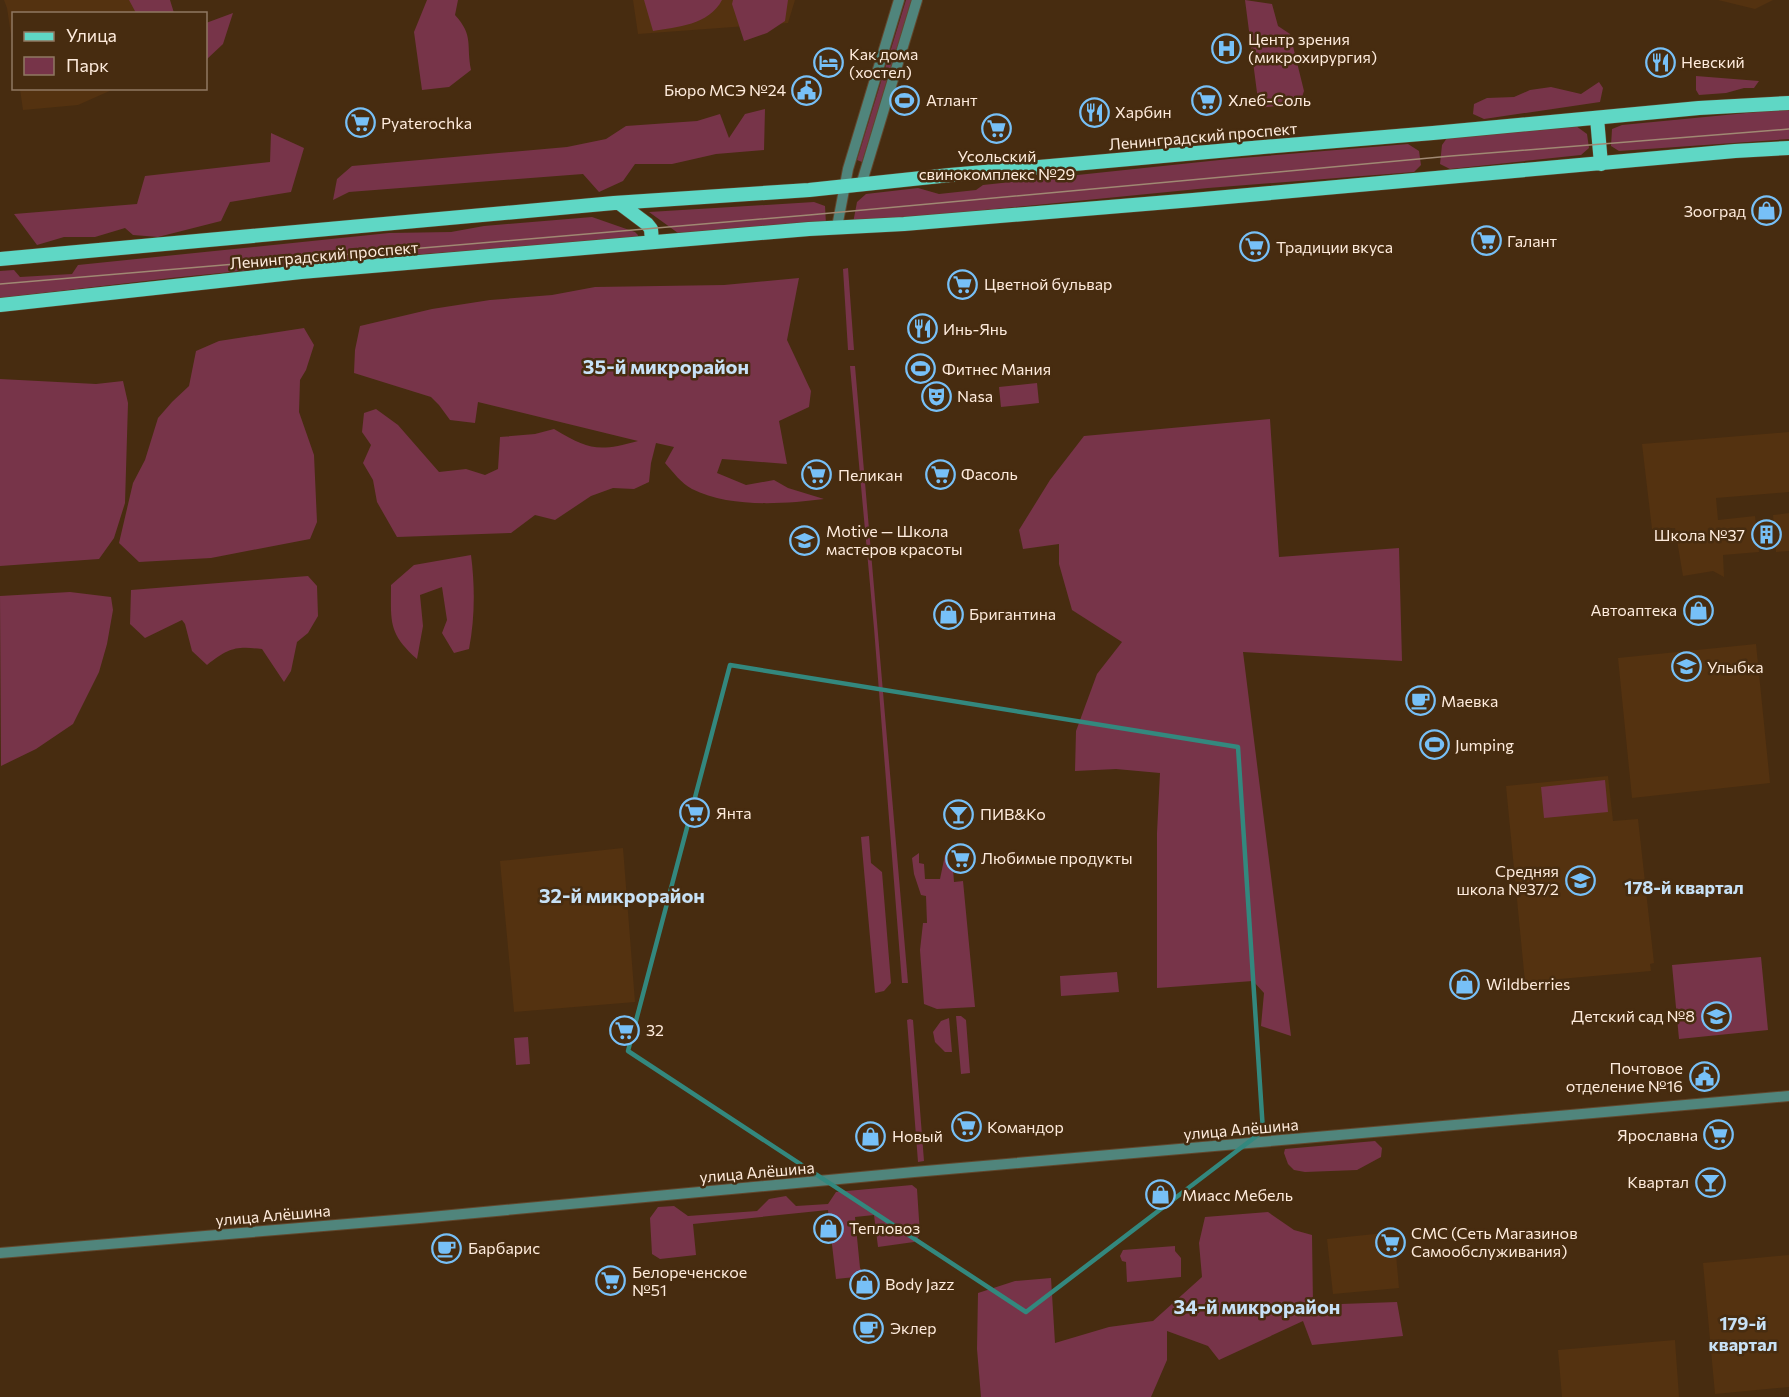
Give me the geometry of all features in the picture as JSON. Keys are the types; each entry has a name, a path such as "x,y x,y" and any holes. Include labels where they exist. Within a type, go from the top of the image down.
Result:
{"main road":[{"name":"Ленинградский проспект","path":"0,259 620,202 844,187 961,174 1789,103"},
{"path":"1597,118 1601,164"},
{"name":"Ленинградский проспект","path":"0,305 301,272 837,227 904,224 1136,205 1789,148"},
{"path":"620,202 651,229 652,242"}],"street":[{"path":"837,227 848,169 899,0"},
{"path":"861,185 917,0"},
{"name":"улица Алёшина","path":"0,1253 420,1218 1789,1096"}],"highlighted area":[{"path":"730,665 1238,747 1263,1131 1026,1312 628,1051"}],"shaded area":[{"path":"4,0 136,0 142,12 12,12 12,41"},
{"path":"633,0 795,0 788,23 638,34"},
{"path":"1718,0 1773,0 1755,9"},
{"path":"20,90 112,90 78,105 23,110"},
{"path":"1789,432 1789,492 1716,498 1718,520 1755,516 1759,552 1723,555 1724,577 1713,571 1683,576 1675,528 1652,529 1642,444"},
{"path":"1789,513 1789,551 1776,552 1773,515"},
{"path":"1756,644 1770,783 1632,798 1618,658"},
{"name":"Средняя школа №37/2","path":"1608,776 1613,821 1638,819 1654,963 1650,964 1651,971 1525,982 1506,786"},
{"path":"623,848 635,1002 514,1012 500,861"},
{"path":"1394,1232 1399,1288 1333,1294 1327,1239"},
{"path":"1789,1255 1789,1387 1715,1394 1703,1263"},
{"path":"1675,1340 1679,1397 1562,1397 1558,1350"}],"green space":[{"path":"129,0 170,0 174,12 135,12"},
{"path":"427,0 458,0 455,15 467,35 471,70 449,87 422,90 414,32"},
{"path":"644,0 722,0 709,15 701,20 653,31"},
{"path":"733,0 788,0 785,21 767,33 744,41 732,4"},
{"path":"906,0 912,0 862,162 857,160"},
{"path":"1245,0 1272,4 1278,26 1290,34 1304,91 1300,103 1259,108"},
{"path":"233,13 223,44 207,59 207,23"},
{"path":"1696,76 1759,81 1754,88 1699,95 1696,90"},
{"path":"1599,82 1603,88 1600,102 1484,119 1473,114 1474,104 1487,98 1514,97 1530,90 1551,87 1581,94"},
{"path":"765,109 764,150 716,154 672,164 635,164 623,181 599,192 583,174 349,192 333,200 337,179 352,166 567,147 606,139 626,126 697,121 720,114 729,138 745,114"},
{"path":"1789,109 1789,139 1619,151 1611,146 1612,129 1622,125"},
{"path":"1576,126 1587,134 1589,148 1581,155 1450,169 1440,164 1442,145 1447,138"},
{"path":"271,133 304,148 291,192 230,202 221,221 158,237 133,235 125,228 95,237 64,237 37,245 14,214 137,204 145,176 270,162"},
{"path":"1408,144 1419,151 1421,165 1414,172 1208,188 853,223 857,202 866,194 918,188 939,194 976,190 983,185 1229,159"},
{"path":"814,202 825,206 826,224 678,233 649,212"},
{"path":"592,217 635,232 638,235 637,239 381,257 0,298 0,271 14,270 20,277 72,274 78,265 389,233 451,232 484,226"},
{"path":"848,268 854,350 848,350 843,269"},
{"path":"799,278 787,340 811,391 809,407 779,421 787,464 722,459 717,473 746,485 774,480 788,488 824,499 757,503 739,502 707,495 684,484 665,463 674,447 656,443 649,482 634,489 613,488 591,496 555,520 535,515 511,533 397,537 377,502 373,480 363,463 371,445 362,432 364,413 376,409 398,425 439,472 466,469 485,475 498,469 500,437 535,434 554,429 576,441 594,447 613,447 638,441 478,402 475,423 450,420 431,397 354,373 355,350 360,326 432,309 490,300 552,295 595,287 724,285"},
{"path":"304,328 314,345 306,370 300,380 299,412 314,455 317,522 310,539 211,558 139,562 119,543 133,483 145,460 158,418 189,386 196,351 219,341"},
{"path":"850,366 855,366 908,983 902,983 874,628"},
{"path":"0,379 96,384 123,381 128,403 125,503 114,538 99,559 0,566"},
{"path":"1037,383 1039,403 1001,407 999,387"},
{"path":"1270,419 1279,557 1399,548 1402,661 1243,652 1291,1036 1261,1026 1264,993 1253,981 1157,988 1157,833 1160,773 1116,769 1075,771 1076,731 1097,674 1122,642 1072,610 1059,564 1059,544 1023,549 1019,530 1050,480 1084,436"},
{"path":"471,555 474,602 469,649 454,653 442,633 447,620 442,587 420,595 423,626 417,659 401,642 393,626 391,585 414,565"},
{"path":"308,576 317,586 318,616 308,633 297,642 291,671 284,682 262,649 239,648 221,655 207,665 192,651 182,620 145,638 130,624 131,590"},
{"path":"70,592 111,597 113,610 99,672 73,724 36,749 1,766 0,596"},
{"path":"1605,780 1608,812 1544,818 1541,787"},
{"path":"869,836 871,863 882,872 891,983 884,991 875,993 861,837"},
{"path":"919,853 919,863 924,864 925,879 940,879 945,855 952,855 954,882 963,881 975,1007 937,1009 924,1004 920,950 923,923 927,923 926,896 921,895 914,874 912,858"},
{"path":"1761,957 1768,1030 1679,1039 1672,965"},
{"path":"1117,972 1119,992 1061,996 1060,976"},
{"path":"956,1016 961,1016 966,1020 970,1073 961,1074"},
{"path":"949,1018 952,1052 945,1052 935,1042 933,1032 941,1021"},
{"path":"907,1020 913,1020 924,1161 918,1162"},
{"path":"528,1037 530,1064 516,1065 514,1038"},
{"path":"1375,1141 1382,1148 1381,1157 1357,1170 1305,1172 1294,1170 1288,1164 1284,1153 1285,1149"},
{"path":"912,1185 917,1189 920,1235 914,1242 878,1247 874,1215 855,1217 860,1268 865,1276 836,1279 828,1210 693,1224 696,1255 660,1259 652,1254 650,1218 658,1207 674,1206 688,1216 757,1211 769,1199 786,1196 796,1206 828,1204 836,1192"},
{"path":"1268,1212 1294,1230 1312,1235 1313,1305 1397,1302 1403,1336 1312,1345 1303,1321 1219,1360 1208,1346 1167,1331 1167,1360 1151,1397 981,1397 977,1349 978,1293 1015,1281 1051,1278 1055,1343 1109,1327 1153,1321 1202,1277 1199,1243 1205,1217"},
{"path":"1175,1246 1175,1251 1181,1258 1181,1277 1127,1282 1126,1262 1122,1261 1120,1256 1123,1250"}],"tram line":[{"path":"0,284 809,215 1451,156 1789,129"}],"place":[{"name":"Центр зрения (микрохирургия)","path":"1227,48"},
{"name":"Невский","path":"1660,62"},
{"name":"Как дома (хостел)","path":"828,63"},
{"name":"Бюро МСЭ №24","path":"807,90"},
{"name":"Атлант","path":"905,100"},
{"name":"Хлеб-Соль","path":"1207,100"},
{"name":"Харбин","path":"1094,112"},
{"name":"Pyaterochka","path":"360,123"},
{"name":"Усольский свинокомплекс №29","path":"997,128"},
{"name":"Зооград","path":"1767,211"},
{"name":"Галант","path":"1486,241"},
{"name":"Традиции вкуса","path":"1255,247"},
{"name":"Цветной бульвар","path":"963,284"},
{"name":"Инь-Янь","path":"922,329"},
{"name":"Фитнес Мания","path":"921,369"},
{"name":"Nasa","path":"936,396"},
{"name":"Фасоль","path":"940,474"},
{"name":"Пеликан","path":"817,475"},
{"name":"Школа №37","path":"1766,535"},
{"name":"Motive — Школа мастеров красоты","path":"805,540"},
{"name":"Автоаптека","path":"1698,610"},
{"name":"Бригантина","path":"948,614"},
{"name":"Улыбка","path":"1686,667"},
{"name":"Маевка","path":"1420,701"},
{"name":"Jumping","path":"1434,745"},
{"name":"Янта","path":"695,813"},
{"name":"ПИВ&Ko","path":"959,814"},
{"name":"Любимые продукты","path":"960,858"},
{"name":"Средняя школа №37/2","path":"1580,880"},
{"name":"Wildberries","path":"1465,984"},
{"name":"Детский сад №8","path":"1716,1016"},
{"name":"32","path":"625,1030"},
{"name":"Почтовое отделение №16","path":"1704,1077"},
{"name":"Командор","path":"966,1127"},
{"name":"Ярославна","path":"1719,1135"},
{"name":"Новый","path":"871,1136"},
{"name":"Квартал","path":"1710,1182"},
{"name":"Миасс Мебель","path":"1161,1195"},
{"name":"Тепловоз","path":"828,1228"},
{"name":"СМС (Сеть Магазинов Самообслуживания)","path":"1390,1242"},
{"name":"Барбарис","path":"447,1248"},
{"name":"Белореченское №51","path":"611,1281"},
{"name":"Body Jazz","path":"864,1284"},
{"name":"Эклер","path":"869,1328"}],"district":[{"name":"35-й микрорайон","path":"666,367"},
{"name":"178-й квартал","path":"1684,888"},
{"name":"32-й микрорайон","path":"622,896"},
{"name":"34-й микрорайон","path":"1257,1307"},
{"name":"179-й квартал","path":"1743,1334"}]}
